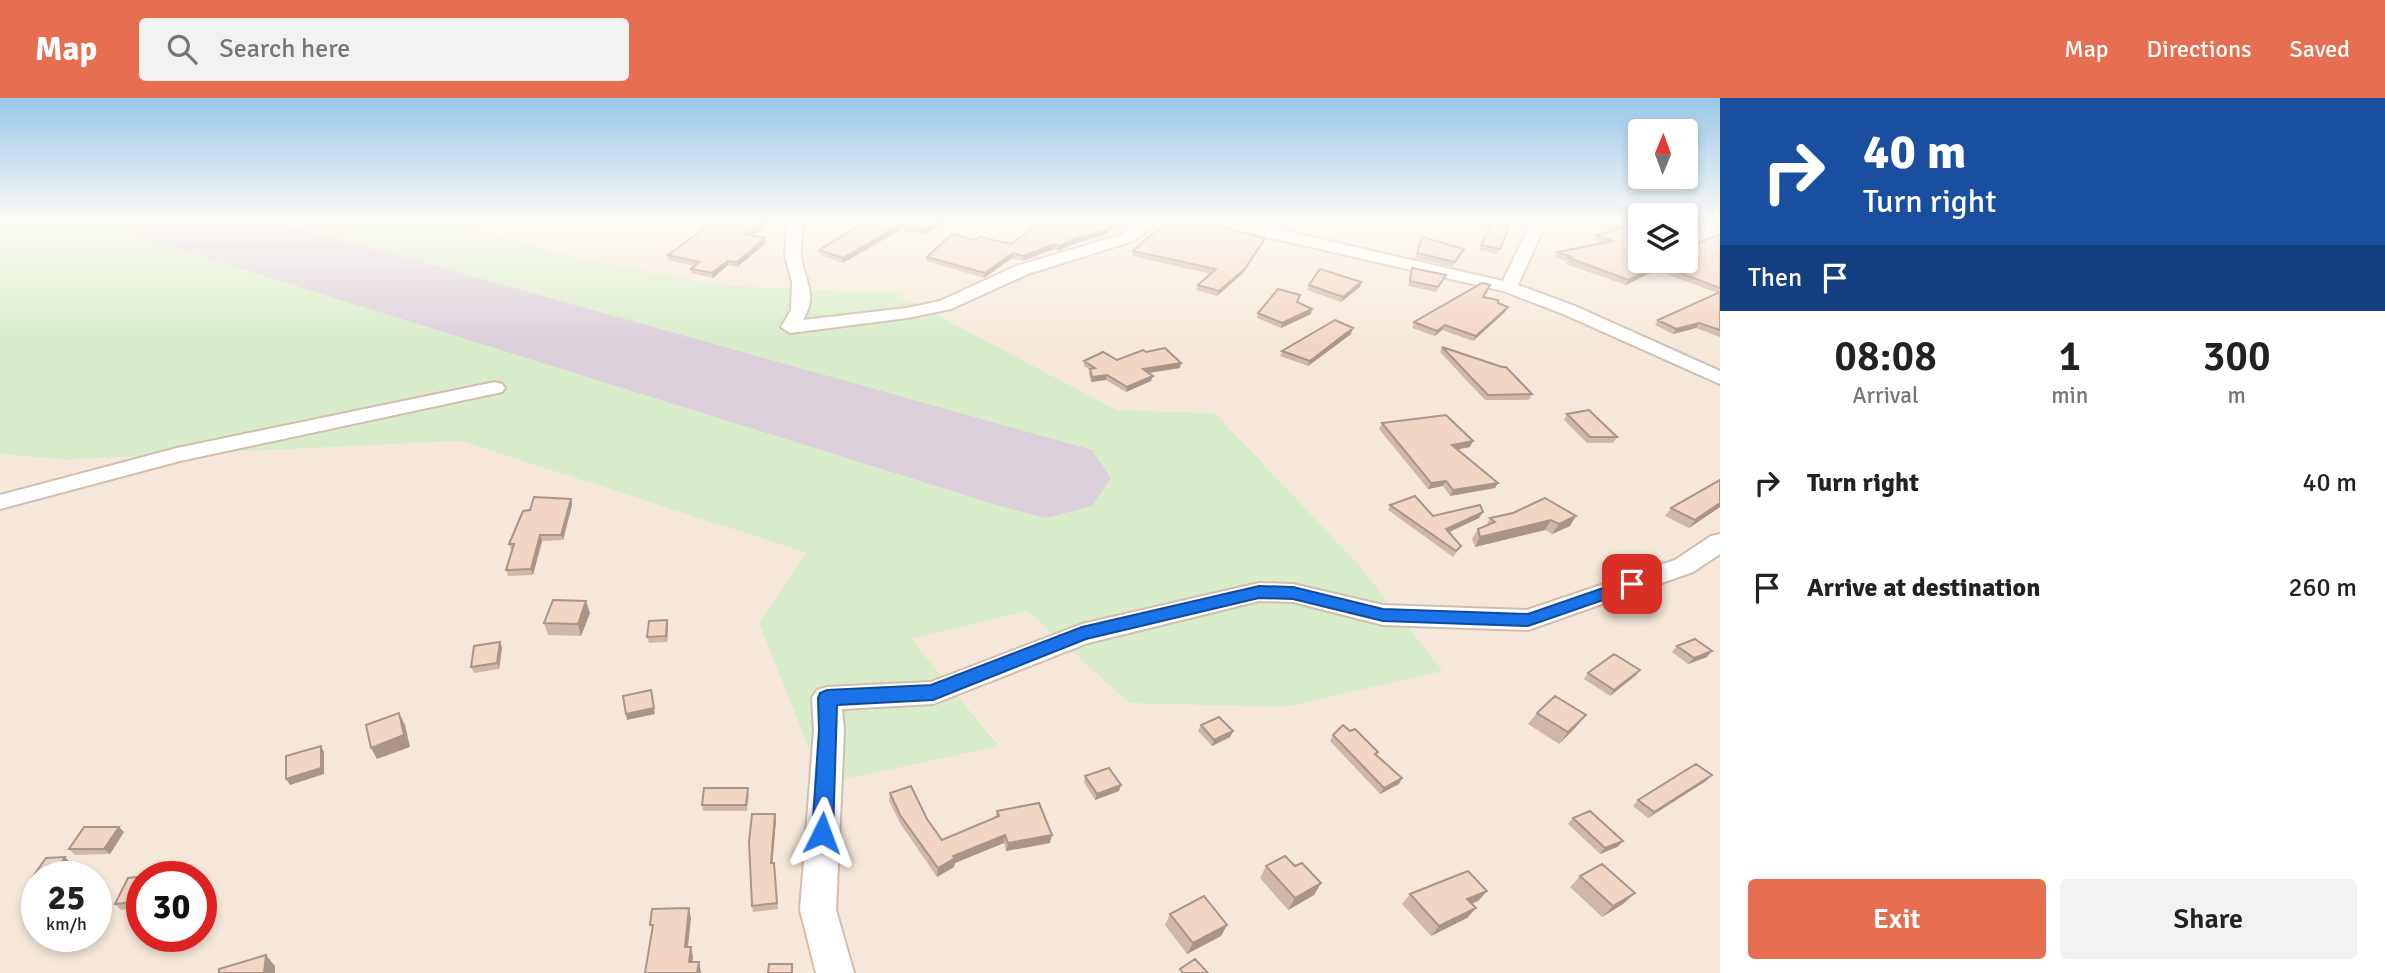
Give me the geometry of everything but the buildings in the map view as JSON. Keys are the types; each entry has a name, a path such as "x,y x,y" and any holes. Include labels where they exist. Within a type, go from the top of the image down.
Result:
{"street":[{"path":"795,261 802,282 800,310 790,327 907,313 945,305 1022,270 1051,261"},
{"path":"1394,261 1508,287 1569,310 1720,378"},
{"path":"1508,287 1520,261"},
{"path":"0,502 177,455 495,388"},
{"path":"835,973 818,910 829,730 827,698 933,693 1082,634 1259,592 1293,593 1383,615 1528,620 1684,566 1720,542"}],"shaded area":[{"path":"594,261 1628,261 1628,273 1698,273 1698,261 1720,261 1720,973 0,973 0,454 65,460 461,441 808,553 999,745 910,639 1027,611 1129,703 1443,671 1358,564 1215,413 1117,410 895,293 721,285"}],"green space":[{"path":"0,261 594,261 720,285 895,293 1117,410 1215,413 1358,564 1443,671 1285,707 1129,703 1027,611 911,639 999,746 823,784 759,623 807,553 461,441 65,460 0,454"}],"runway":[{"path":"312,261 1046,478"}],"route":[{"path":"822,833 829,730 827,698 933,693 1082,634 1259,592 1293,593 1383,615 1528,620 1632,584"}]}
